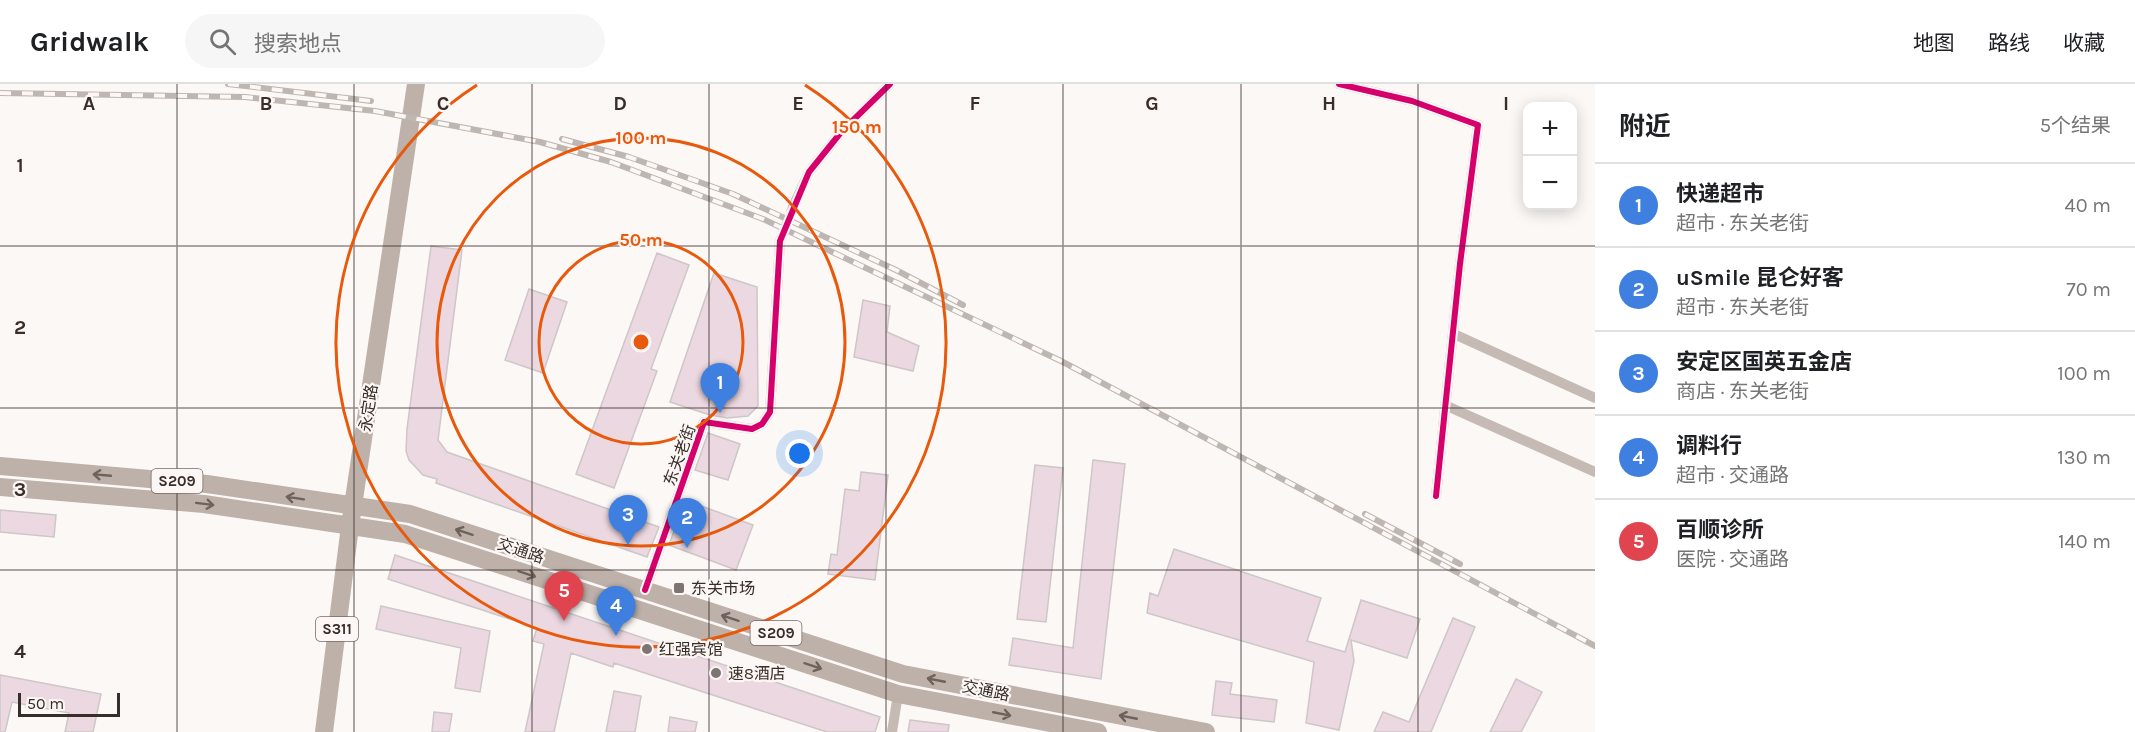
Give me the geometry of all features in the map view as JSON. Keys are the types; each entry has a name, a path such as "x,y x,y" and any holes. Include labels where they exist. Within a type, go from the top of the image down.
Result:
{"main road":[{"name":"永定路","path":"324,732 350,526 416,84"},
{"name":"交通路","path":"0,466 207,484 410,514 903,674 1206,732"},
{"name":"交通路","path":"0,487 204,504 405,534 898,694 1098,732"}],"street":[{"path":"793,207 809,172 842,130 890,84"},
{"path":"1339,84 1412,101 1478,125 1436,496"},
{"name":"东关老街","path":"645,590 704,422 752,429 762,424 770,412 780,241"},
{"path":"1454,334 1595,398"},
{"path":"1447,406 1595,472"},
{"path":"891,732 898,694"}],"building":[{"path":"431,246 462,250 438,440 447,452 659,527 647,557 436,483 437,479 423,475 409,460 406,451 407,429"},
{"path":"657,253 689,265 651,369 657,371 614,488 576,474"},
{"path":"714,273 757,287 758,406 748,416 727,418 710,415 670,402"},
{"path":"529,289 567,302 543,373 505,360"},
{"path":"863,300 890,306 887,332 919,346 913,371 854,357"},
{"path":"708,433 740,444 728,480 695,470"},
{"path":"1093,460 1125,464 1101,679 1009,665 1013,638 1073,648"},
{"path":"1035,465 1063,468 1046,622 1017,619"},
{"path":"861,472 888,475 875,580 828,574 831,554 837,555 845,489 859,491"},
{"path":"685,500 753,525 736,570 669,545"},
{"path":"0,510 56,515 54,537 0,532"},
{"path":"1174,549 1321,598 1307,641 1345,652 1361,600 1420,619 1407,658 1351,640 1354,661 1339,730 1306,723 1314,662 1147,613 1150,593 1158,596"},
{"path":"395,555 880,717 875,732 827,732 614,663 613,667 571,653 554,732 525,732 544,644 533,641 537,628 388,579"},
{"path":"381,606 490,631 480,692 455,688 461,648 376,629"},
{"path":"1453,618 1475,627 1431,732 1374,732 1383,712 1409,722"},
{"path":"0,675 101,694 93,732 65,732 69,713 12,702 5,732 0,732"},
{"path":"1516,679 1542,692 1521,732 1490,732"},
{"path":"1216,681 1232,683 1230,694 1277,700 1274,722 1212,715"},
{"path":"614,691 641,696 635,732 606,732"},
{"path":"434,712 452,714 449,732 432,732"},
{"path":"670,717 697,722 695,732 668,732"},
{"path":"910,720 949,725 948,732 908,732"}],"tunnel":[{"path":"780,241 793,207"}],"railway":[{"path":"228,84 371,101"},
{"path":"0,93 245,97 375,111 540,142 611,162 763,219 1063,362 1595,646"},
{"path":"562,139 629,157 733,194 896,270 963,305"},
{"path":"1365,514 1460,564"}],"cycle path":[{"path":"645,590 704,422 752,429 762,424 770,412 780,241 809,172 842,131 890,84"},
{"path":"1339,84 1412,101 1478,125 1460,264 1436,496"}],"place":[{"name":"快递超市","path":"720,413"},
{"name":"安定区国英五金店","path":"628,545"},
{"name":"uSmile 昆仑好客","path":"687,548"},
{"name":"东关市场","path":"679,588"},
{"name":"百顺诊所","path":"564,621"},
{"name":"调料行","path":"616,636"},
{"name":"红强宾馆","path":"647,649"},
{"name":"速8酒店","path":"716,673"}]}
